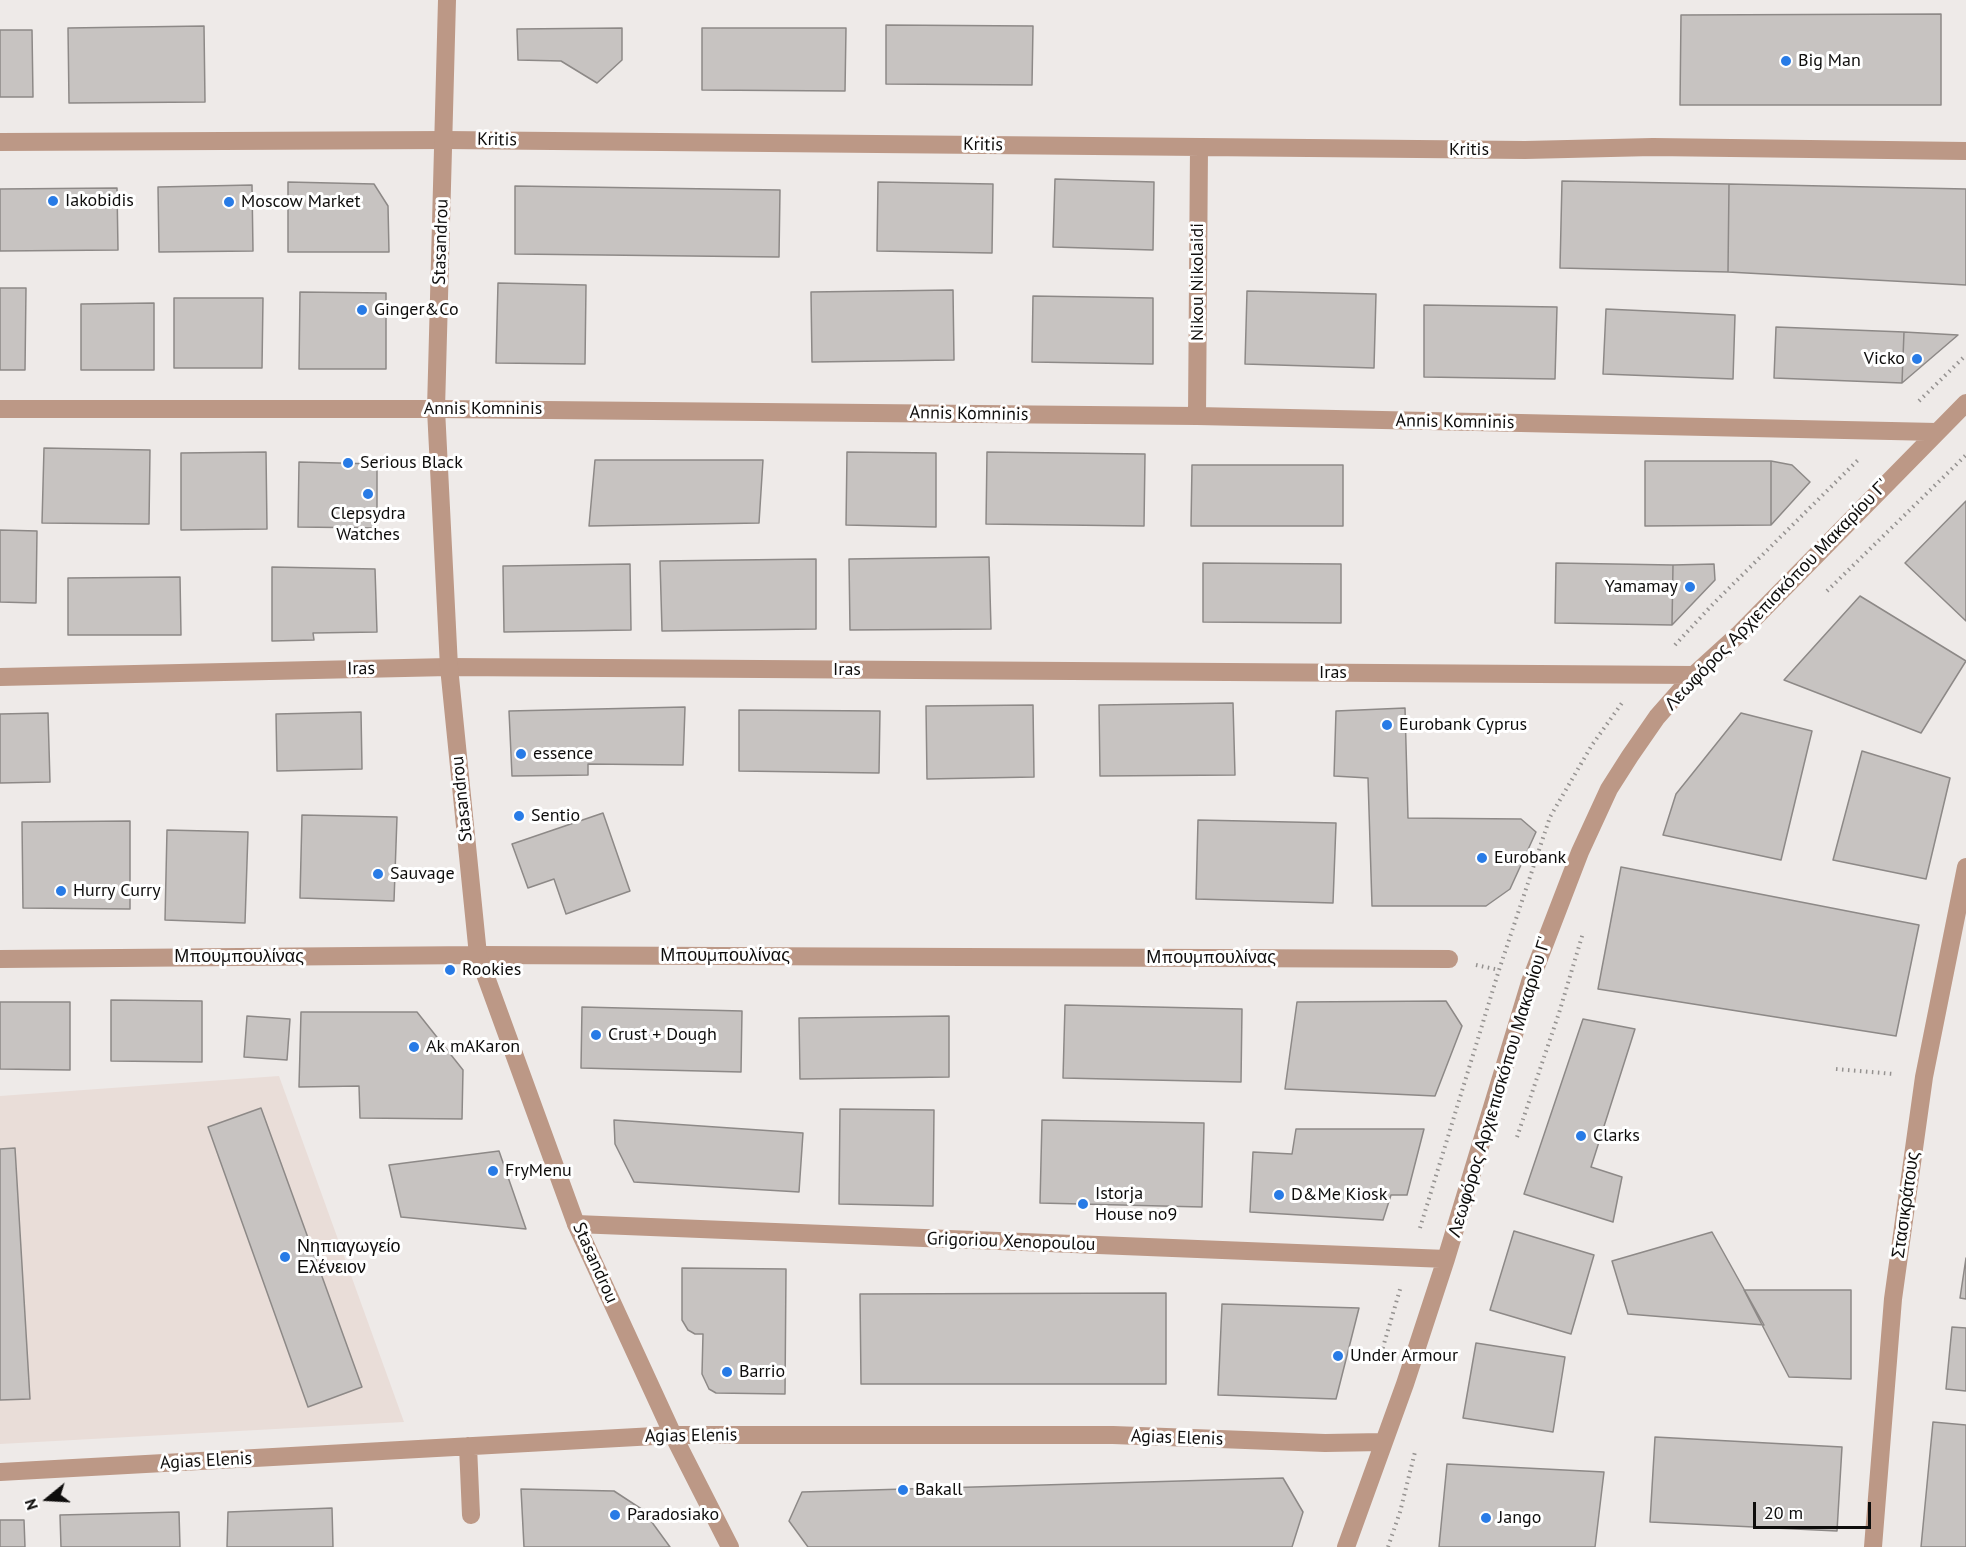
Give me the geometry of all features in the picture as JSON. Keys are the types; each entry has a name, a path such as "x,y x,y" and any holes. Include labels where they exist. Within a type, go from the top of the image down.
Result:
{"street":[{"name":"Stasandrou","path":"447,0 436,409 449,667 478,955 576,1224 673,1435 730,1547"},
{"name":"Kritis","path":"0,142 445,140 1514,150 1653,147 1966,152"},
{"name":"Nikou Nikolaidi","path":"1197,416 1199,147"},
{"name":"Λεωφόρος Αρχιεπισκόπου Μακαρίου Γ'","path":"1346,1547 1446,1259 1530,982 1580,852 1609,789 1657,717 1694,675 1738,635 1966,403"},
{"name":"Annis Komninis","path":"0,409 436,409 1197,416 1937,432"},
{"name":"Iras","path":"0,677 449,667 1694,675"},
{"name":"Στασικράτους","path":"1873,1547 1893,1299 1924,1077 1966,867"},
{"name":"Μπουμπουλίνας","path":"0,959 478,955 1449,959"},
{"name":"Grigoriou Xenopoulou","path":"576,1224 1446,1259"},
{"name":"Agias Elenis","path":"0,1472 673,1435 1113,1435 1325,1443 1383,1442"},
{"path":"468,1446 471,1515"}],"path":[{"path":"1713,604 1966,355"},
{"path":"1824,593 1966,455"},
{"path":"1559,1013 1586,926"},
{"path":"1378,1361 1499,970"},
{"path":"1836,1069 1924,1077"},
{"path":"1388,1547 1400,1512 1416,1445"}],"shaded area":[{"path":"279,1076 404,1422 0,1444 0,1096"}],"building":[{"path":"1941,14 1941,105 1680,105 1681,15"},
{"path":"886,25 1033,26 1032,85 886,84"},
{"path":"204,26 205,102 69,103 68,28"},
{"path":"622,28 622,60 597,83 561,61 518,60 517,29"},
{"path":"702,28 846,28 845,91 702,90"},
{"path":"0,30 32,30 33,97 0,97"},
{"path":"1055,179 1154,182 1153,250 1053,247"},
{"path":"1562,181 1729,184 1728,272 1560,268"},
{"path":"288,182 374,184 388,206 389,252 288,252"},
{"path":"878,182 993,184 992,253 877,251"},
{"path":"1729,184 1966,189 1966,285 1728,272"},
{"path":"252,185 253,251 159,252 158,187"},
{"path":"515,186 780,190 779,257 515,254"},
{"path":"117,188 118,250 0,251 0,189"},
{"path":"498,283 586,285 585,364 496,363"},
{"path":"0,288 26,288 25,370 0,370"},
{"path":"953,290 954,360 812,362 811,292"},
{"path":"1247,291 1376,294 1374,368 1245,364"},
{"path":"300,292 386,293 386,369 299,369"},
{"path":"1033,296 1153,298 1153,364 1032,362"},
{"path":"174,298 263,298 262,368 174,368"},
{"path":"154,303 154,370 81,370 81,304"},
{"path":"1424,305 1557,307 1555,379 1424,377"},
{"path":"1606,309 1735,315 1733,379 1603,374"},
{"path":"1776,327 1904,332 1902,383 1774,378"},
{"name":"Vicko","path":"1904,332 1958,335 1902,383"},
{"path":"44,448 150,450 149,524 42,523"},
{"path":"266,452 267,529 181,530 181,453"},
{"path":"847,452 936,453 936,527 846,525"},
{"path":"987,452 1145,454 1144,526 986,524"},
{"path":"595,460 763,460 759,523 589,526"},
{"path":"1645,461 1771,461 1771,525 1645,526"},
{"path":"1771,461 1792,465 1810,482 1771,525"},
{"path":"299,462 377,464 377,528 298,527"},
{"path":"1192,465 1343,465 1343,526 1191,526"},
{"path":"1966,501 1966,621 1905,563"},
{"path":"0,530 37,531 36,603 0,602"},
{"path":"989,557 991,629 850,630 849,559"},
{"path":"816,559 816,629 662,631 660,561"},
{"path":"1203,563 1341,564 1341,623 1203,622"},
{"path":"1556,563 1673,565 1672,625 1555,623"},
{"path":"630,564 631,630 504,632 503,566"},
{"path":"1714,564 1715,580 1672,625 1673,565"},
{"path":"272,567 375,569 377,632 313,633 314,640 272,641"},
{"path":"180,577 181,635 68,635 68,578"},
{"path":"1860,596 1966,661 1921,733 1784,680"},
{"path":"1233,703 1235,775 1100,776 1099,705"},
{"path":"1033,705 1034,777 927,779 926,706"},
{"path":"685,707 683,765 588,764 588,775 512,776 509,711"},
{"path":"1405,708 1408,818 1521,819 1536,832 1510,889 1486,906 1372,906 1368,778 1334,776 1336,711"},
{"path":"739,710 880,711 879,773 739,771"},
{"path":"361,712 362,769 277,771 276,714"},
{"path":"48,713 50,782 0,783 0,714"},
{"path":"1741,713 1812,731 1781,860 1663,835 1676,794"},
{"path":"1862,751 1950,778 1926,879 1833,860"},
{"path":"603,813 630,891 566,914 554,879 528,888 512,844"},
{"path":"302,815 397,817 394,901 300,898"},
{"path":"1198,820 1336,823 1333,903 1196,899"},
{"path":"130,821 130,909 23,908 22,822"},
{"path":"167,830 248,832 245,923 165,920"},
{"path":"1621,867 1919,925 1896,1036 1598,989"},
{"path":"111,1000 202,1001 202,1062 111,1061"},
{"path":"1446,1001 1462,1026 1435,1096 1285,1089 1297,1002"},
{"path":"0,1002 70,1002 70,1070 0,1069"},
{"path":"1065,1005 1242,1009 1241,1082 1063,1078"},
{"path":"582,1007 742,1011 741,1072 581,1068"},
{"path":"301,1012 417,1012 463,1070 462,1119 360,1118 359,1086 299,1087"},
{"path":"247,1016 290,1019 287,1060 244,1057"},
{"path":"949,1016 949,1077 800,1079 799,1018"},
{"path":"1583,1019 1635,1029 1591,1167 1622,1177 1613,1222 1524,1194"},
{"name":"Νηπιαγωγείο Ελένειον","path":"261,1108 362,1387 308,1407 208,1127"},
{"path":"840,1109 934,1110 933,1206 839,1204"},
{"path":"614,1120 803,1133 799,1192 634,1182 615,1144"},
{"path":"1042,1120 1204,1123 1202,1207 1040,1203"},
{"path":"1296,1129 1424,1129 1407,1195 1391,1195 1383,1220 1250,1212 1253,1152 1292,1154"},
{"path":"15,1148 30,1399 0,1400 0,1149"},
{"path":"499,1151 526,1229 401,1217 389,1165"},
{"path":"1514,1231 1594,1255 1571,1334 1490,1310"},
{"path":"1712,1232 1764,1325 1628,1314 1612,1261"},
{"path":"1966,1258 1966,1299 1960,1298"},
{"path":"682,1268 786,1269 785,1394 716,1393 709,1389 702,1374 703,1334 695,1334 688,1330 682,1320"},
{"path":"1744,1290 1851,1290 1851,1379 1789,1377"},
{"path":"1166,1293 1166,1384 861,1384 860,1294"},
{"path":"1222,1304 1359,1308 1336,1399 1218,1395"},
{"path":"1952,1327 1966,1328 1966,1391 1946,1389"},
{"path":"1476,1343 1565,1357 1553,1432 1463,1418"},
{"path":"1933,1422 1966,1425 1966,1547 1921,1547"},
{"path":"1655,1437 1842,1447 1837,1531 1650,1522"},
{"path":"1447,1464 1604,1472 1595,1547 1439,1547"},
{"path":"1283,1478 1303,1512 1292,1547 808,1547 789,1521 802,1492"},
{"path":"521,1489 614,1491 643,1510 670,1547 524,1547"},
{"path":"332,1508 333,1547 227,1547 228,1512"},
{"path":"179,1512 180,1547 61,1547 60,1515"},
{"path":"0,1520 24,1520 25,1547 0,1547"}],"place":[{"name":"Big Man","path":"1786,61"},
{"name":"Iakobidis","path":"53,201"},
{"name":"Moscow Market","path":"229,202"},
{"name":"Ginger&Co","path":"362,310"},
{"name":"Vicko","path":"1917,359"},
{"name":"Serious Black","path":"348,463"},
{"name":"Clepsydra Watches","path":"368,494"},
{"name":"Yamamay","path":"1690,587"},
{"name":"Eurobank Cyprus","path":"1387,725"},
{"name":"essence","path":"521,754"},
{"name":"Sentio","path":"519,816"},
{"name":"Eurobank","path":"1482,858"},
{"name":"Sauvage","path":"378,874"},
{"name":"Hurry Curry","path":"61,891"},
{"name":"Rookies","path":"450,970"},
{"name":"Crust + Dough","path":"596,1035"},
{"name":"Ak mAKaron","path":"414,1047"},
{"name":"Clarks","path":"1581,1136"},
{"name":"FryMenu","path":"493,1171"},
{"name":"D&Me Kiosk","path":"1279,1195"},
{"name":"Istorja House no9","path":"1083,1204"},
{"name":"Νηπιαγωγείο Ελένειον","path":"285,1257"},
{"name":"Under Armour","path":"1338,1356"},
{"name":"Barrio","path":"727,1372"},
{"name":"Bakall","path":"903,1490"},
{"name":"Paradosiako","path":"615,1515"},
{"name":"Jango","path":"1486,1518"}]}
